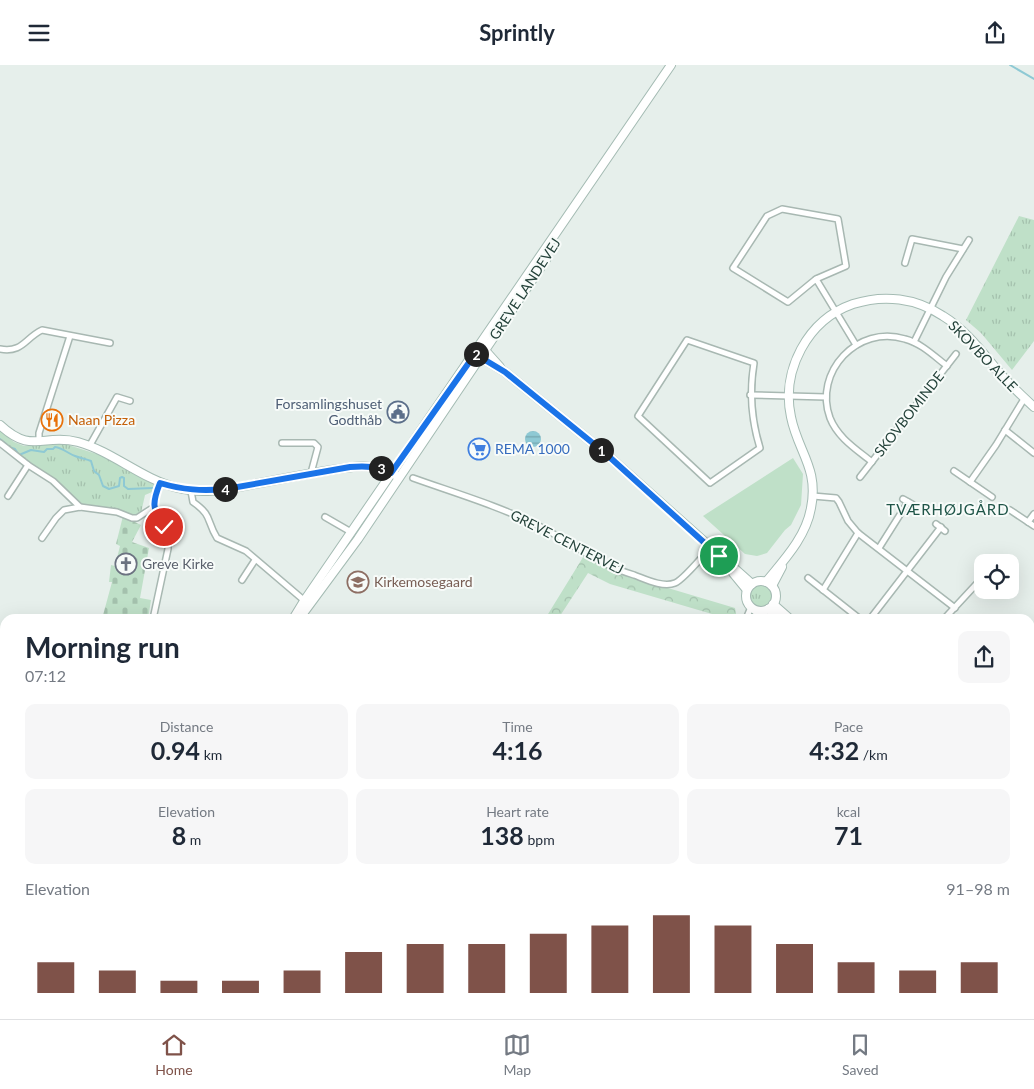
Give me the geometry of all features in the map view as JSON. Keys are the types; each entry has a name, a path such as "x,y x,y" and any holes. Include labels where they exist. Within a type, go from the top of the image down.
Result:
{"street":[{"name":"GREVE LANDEVEJ","path":"297,614 358,539 671,65"},
{"path":"782,209 838,219 846,266 816,279 788,302 733,268 767,216 782,209"},
{"path":"905,263 912,239 963,249"},
{"path":"914,342 946,277 969,240"},
{"path":"816,279 856,345"},
{"name":"SKOVBO ALLE","path":"769,584 805,529 812,508 813,496 810,468 794,429 790,413 788,396 790,379 794,363 801,348 822,322 836,312 866,300 883,298 916,302 931,308 944,316 969,337 1001,375 1034,407"},
{"path":"0,349 20,347 42,330 110,343"},
{"path":"39,442 40,430 70,336"},
{"name":"SKOVBOMINDE","path":"872,462 849,443 835,427 827,407 826,397 832,372 846,352 874,337 905,338 914,342 947,366"},
{"path":"687,340 754,363 750,395 754,431 760,448 710,483 638,416 687,340"},
{"name":"GREVE LANDEVEJ","path":"301,614 351,532 391,473 480,352"},
{"path":"480,352 605,453 719,556 749,587"},
{"name":"SKOVBOMINDE","path":"860,477 956,354"},
{"path":"750,395 826,397"},
{"path":"90,445 117,397 130,401"},
{"path":"970,482 1024,399"},
{"path":"0,425 12,436 28,442 59,439 90,445 160,483 191,491 226,489 311,473 366,466 384,469 400,477"},
{"path":"1005,430 1034,453"},
{"path":"0,443 28,465 53,481 80,507"},
{"path":"282,443 314,443 318,447 311,473"},
{"path":"8,496 28,465"},
{"path":"954,471 992,497"},
{"name":"GREVE CENTERVEJ","path":"414,478 510,513 540,527 605,564 626,573 664,584 674,583 681,579 710,548"},
{"path":"154,614 168,549 168,538 154,507 160,483"},
{"path":"191,491 193,502 208,515 217,538 246,551 307,602"},
{"path":"813,496 836,499 840,502 848,521 858,533 955,608"},
{"path":"879,548 908,501"},
{"path":"42,538 64,510 80,507 117,512 132,518 142,516 154,507"},
{"path":"1010,510 1034,526"},
{"path":"1028,522 1034,514"},
{"path":"325,517 351,532"},
{"path":"874,614 941,527"},
{"path":"823,590 858,533"},
{"path":"242,581 255,560"},
{"path":"808,577 854,614"},
{"path":"755,609 746,599 749,587 756,582 769,584 776,595 771,607"},
{"path":"949,614 974,587"},
{"path":"771,607 777,614"},
{"path":"750,614 755,609 771,607 782,614"},
{"path":"754,614 755,609"}],"green space":[{"path":"1019,216 1034,220 1034,341 1012,370 981,333 966,320"},
{"path":"0,431 14,442 24,446 62,443 100,455 154,485 152,492 145,495 141,513 136,516 115,509 80,505 67,490 0,440"},
{"path":"793,458 803,474 801,505 791,525 767,553 757,556 745,554 703,516"},
{"path":"123,516 141,525 132,542 149,548 140,598 151,600 149,614 103,614 112,582 109,582 111,565 115,566 120,546 116,544"},
{"path":"585,554 621,574 735,608 736,614 712,614 610,584 588,573 561,614 548,614"},
{"path":"761,583 770,587 774,596 770,605 761,609 752,605 748,596 752,587"}],"water":[{"path":"530,431 536,431 541,436 539,445 530,447 525,442 525,436"}],"waterway":[{"path":"1010,65 1034,79"},
{"path":"0,439 6,444"},
{"path":"9,447 15,449 19,455 31,450 44,452 55,447 91,461 94,471 99,475 103,486 109,489 119,486 120,478 122,477 124,478 124,486 128,489 153,488"}],"place":[{"name":"Forsamlingshuset Godthåb","path":"398,412"},
{"name":"Naan Pizza","path":"52,420"},
{"name":"REMA 1000","path":"479,449"},
{"name":"Greve Kirke","path":"126,564"},
{"name":"Kirkemosegaard","path":"358,582"}],"district":[{"name":"TVÆRHØJGÅRD","path":"948,510"}],"route":[{"path":"164,527 154,507 160,483 191,491 206,491 350,467 370,466 384,469 391,473 475,354 505,372 605,453 719,556"}]}
